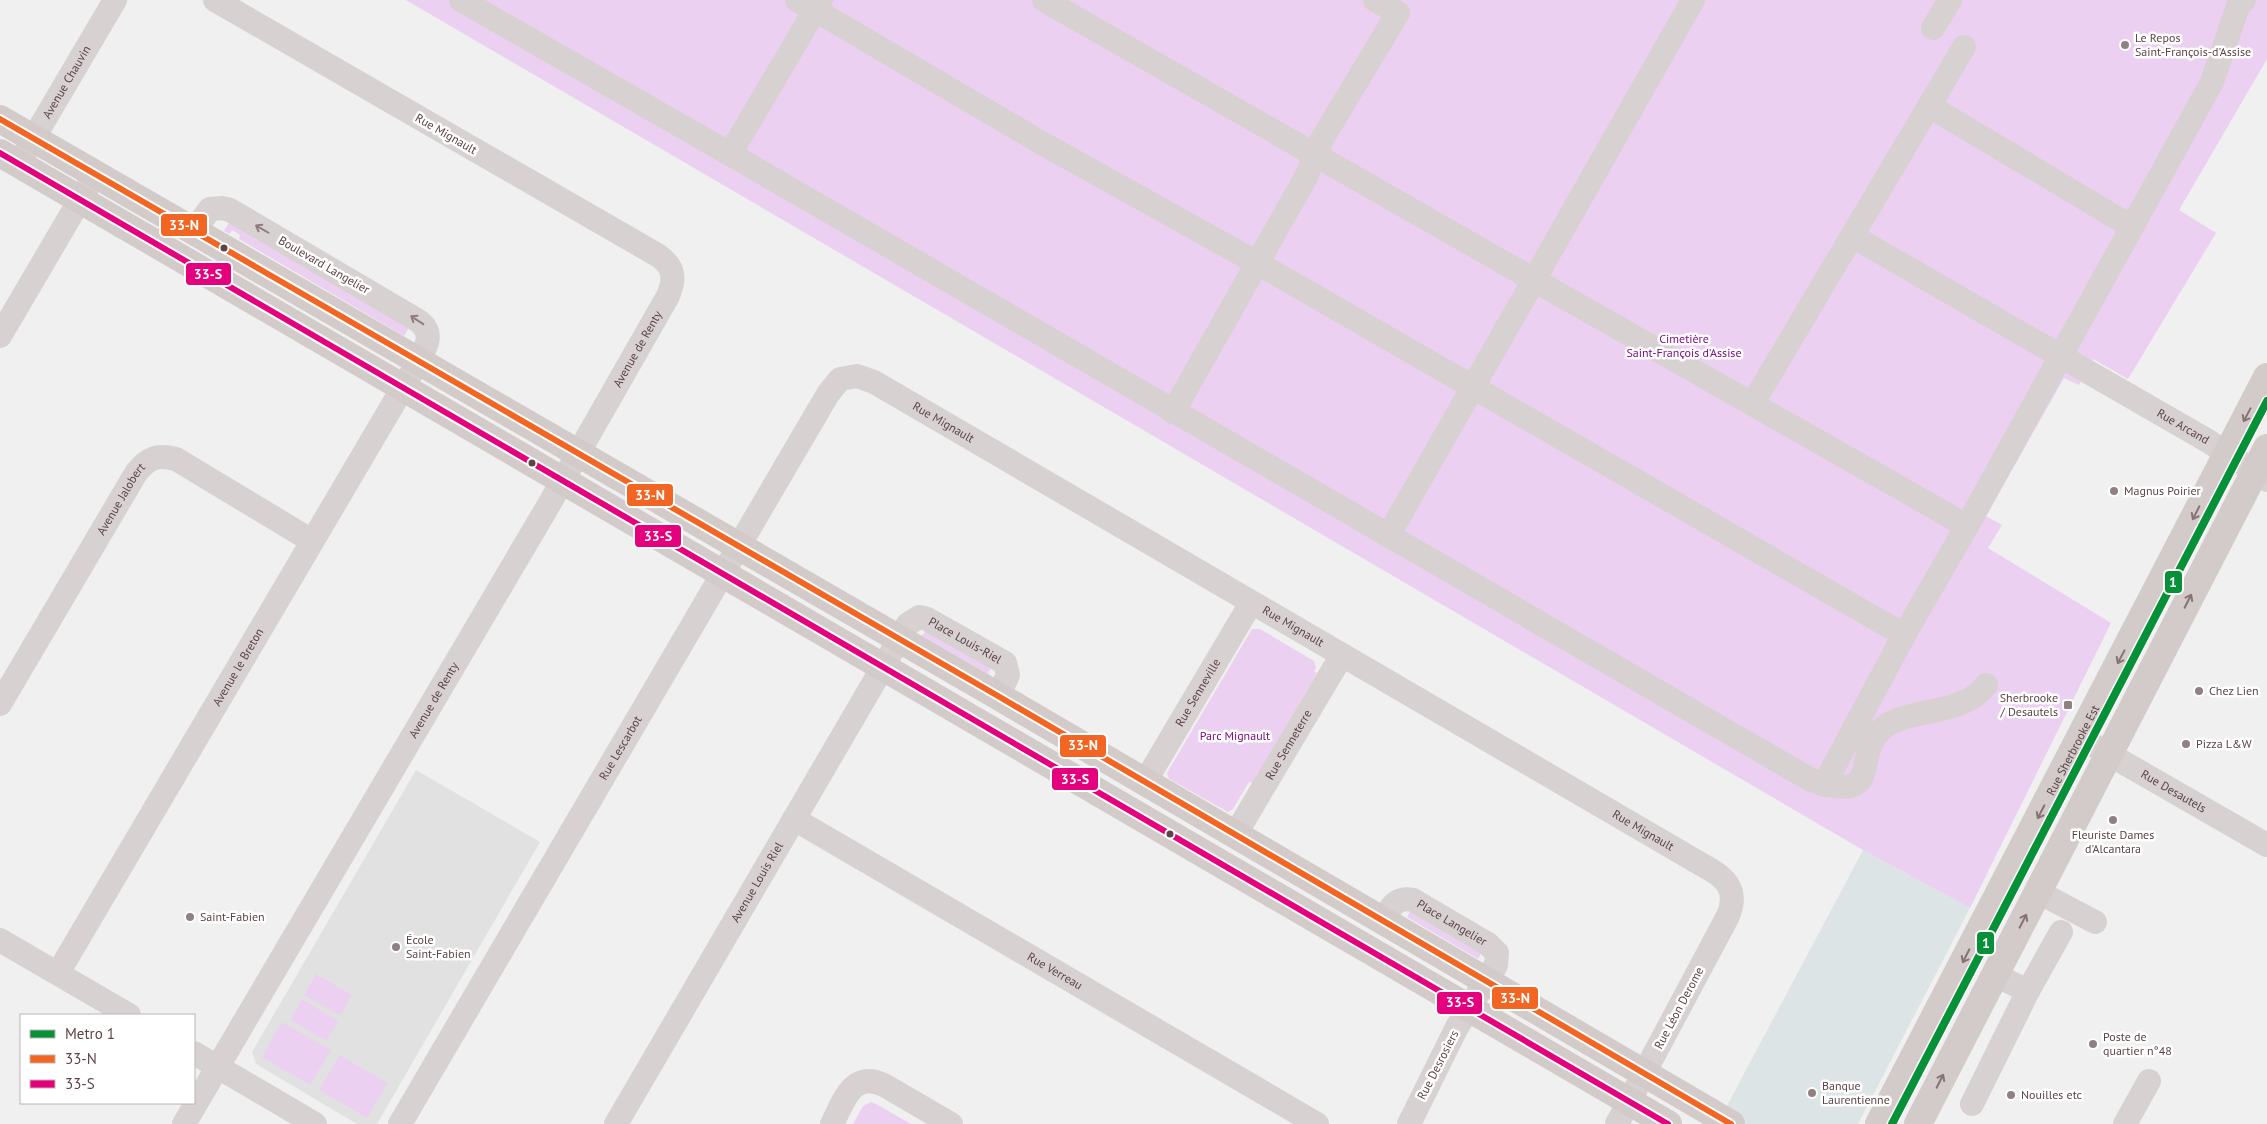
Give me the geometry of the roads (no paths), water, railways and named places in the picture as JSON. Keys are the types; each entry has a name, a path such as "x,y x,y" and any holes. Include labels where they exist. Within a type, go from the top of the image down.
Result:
{"main road":[{"path":"0,119 998,696 1731,1124"},
{"path":"9,158 1469,1007 1623,1112 1668,1124"},
{"name":"Rue Sherbrooke Est","path":"1879,1124 2267,377"},
{"path":"1918,1124 2169,638 2263,467"}],"street":[{"name":"Avenue Chauvin","path":"9,158 33,139 115,0"},
{"name":"Rue Mignault","path":"215,0 659,256 670,266 673,272"},
{"path":"461,0 730,154 1798,775 1824,785 1851,787 1858,784 1863,776 1869,749 1885,726 1962,702 1981,692 1986,685"},
{"path":"1044,0 1967,526"},
{"path":"1174,412 1259,264 1306,177 1322,139 1401,7 1375,0"},
{"path":"1388,536 1693,0"},
{"path":"1932,28 1950,0"},
{"path":"1824,785 1904,635 1967,526 2059,356 2212,82 2236,2"},
{"path":"730,154 811,3 1040,142 1259,264 1904,635"},
{"path":"1753,403 1964,47"},
{"path":"1929,106 2132,227"},
{"path":"0,336 95,174"},
{"name":"Boulevard Langelier","path":"193,232 210,209 222,208 230,210 424,324 428,331 428,339 418,362"},
{"name":"Rue Arcand","path":"1852,236 2227,454 2263,467"},
{"name":"Avenue de Renty","path":"184,1124 578,454 668,296 674,279 673,272"},
{"name":"Avenue le Breton","path":"58,973 402,386 418,362"},
{"name":"Rue Mignault","path":"848,377 857,376 874,382 1711,870 1727,882 1732,890"},
{"name":"Rue Lescarbot","path":"400,1124 834,385 848,377"},
{"name":"Avenue Jalobert","path":"3,692 136,473 152,458 163,456 176,459 312,541"},
{"name":"Rue Senneville","path":"1145,782 1251,603"},
{"path":"2140,622 2169,638"},
{"name":"Avenue Louis Riel","path":"616,1124 899,640"},
{"name":"Rue Senneterre","path":"1235,835 1342,655"},
{"name":"Rue Desautels","path":"2079,737 2267,845"},
{"name":"Rue Verreau","path":"794,819 1318,1124"},
{"name":"Rue Léon Derome","path":"1623,1112 1728,916 1733,900 1732,890"},
{"path":"2038,892 2095,922"},
{"path":"1972,1104 2028,991 2060,932"},
{"path":"0,940 127,1014"},
{"path":"1995,975 2028,991"},
{"name":"Rue Desrosiers","path":"1409,1124 1469,1007 1486,980"},
{"path":"195,1054 315,1124"},
{"path":"832,1124 851,1090 865,1080 884,1085 951,1124"},
{"path":"2125,1124 2149,1081"}],"metro line":[{"name":"1","path":"1892,1124 2267,401"}],"place":[{"name":"Le Repos Saint-François-d'Assise","path":"2125,45"},
{"name":"Magnus Poirier","path":"2114,491"},
{"name":"Chez Lien","path":"2199,691"},
{"name":"Sherbrooke / Desautels","path":"2068,705"},
{"name":"Pizza L&W","path":"2186,744"},
{"name":"Fleuriste Dames d'Alcantara","path":"2113,820"},
{"name":"Saint-Fabien","path":"190,917"},
{"name":"École Saint-Fabien","path":"396,947"},
{"name":"Poste de quartier n°48","path":"2093,1044"},
{"name":"Banque Laurentienne","path":"1812,1093"},
{"name":"Nouilles etc","path":"2011,1095"}],"park label":[{"name":"Cimetière Saint-François d'Assise","path":"1684,346"},
{"name":"Parc Mignault","path":"1235,736"}]}
